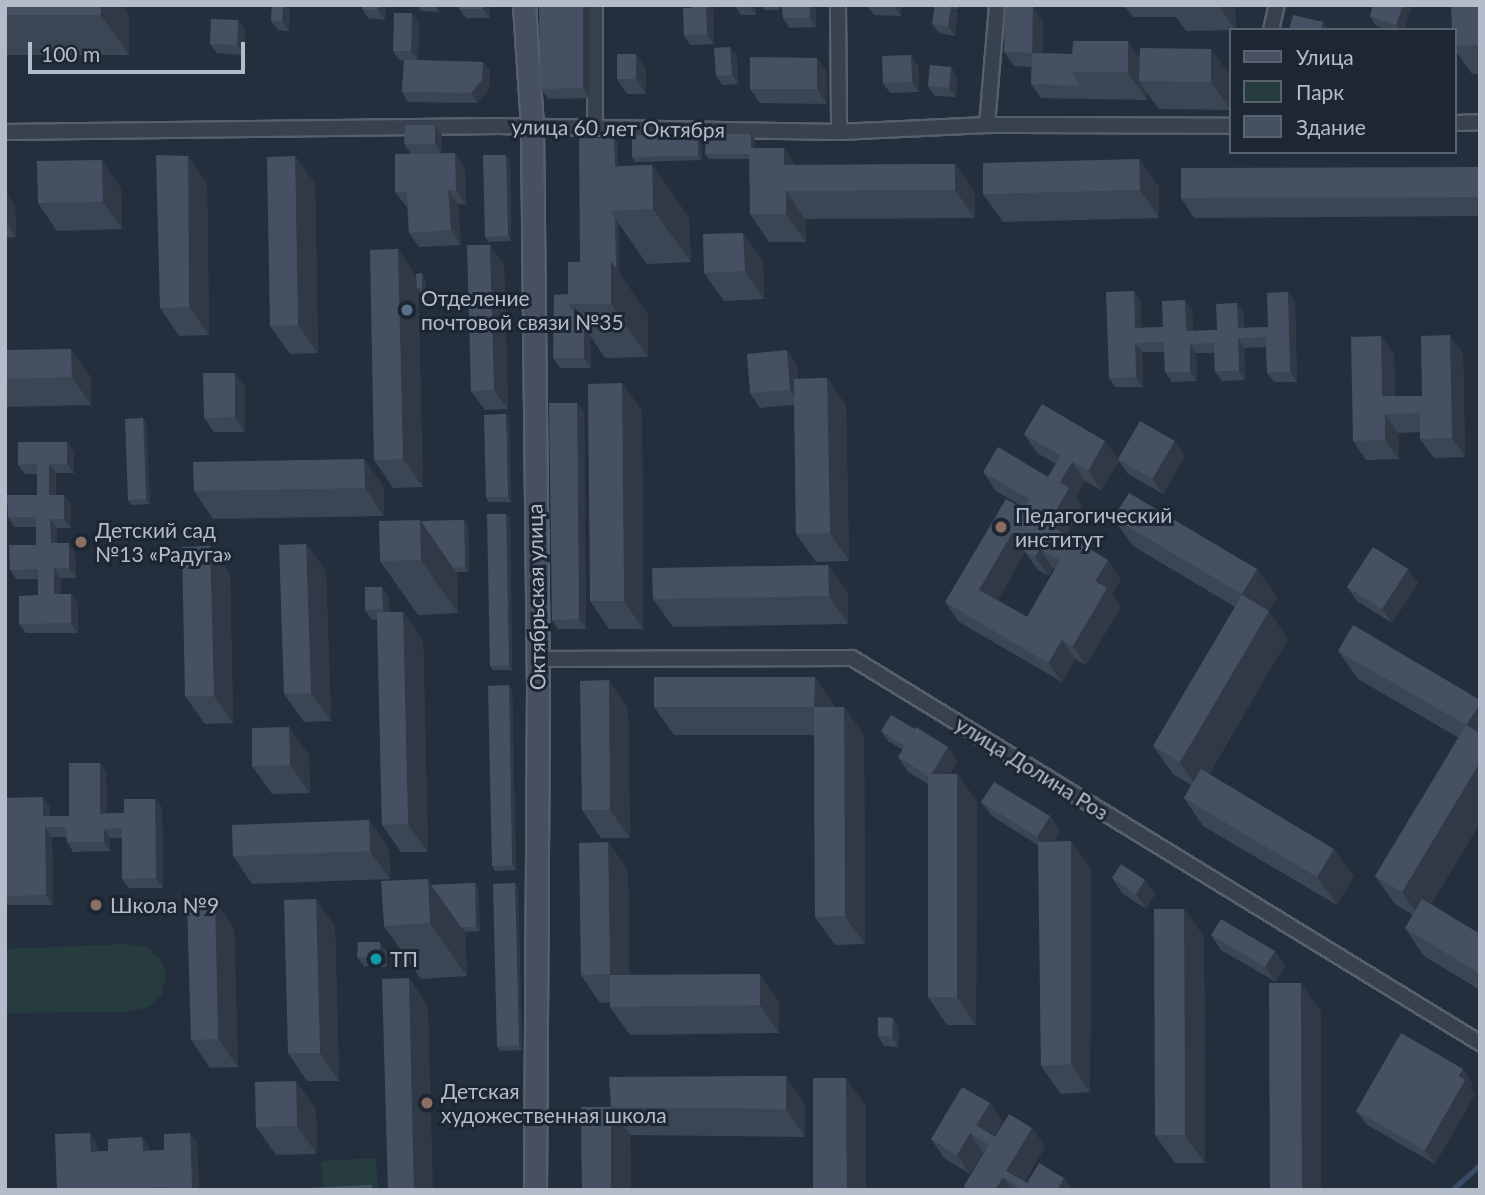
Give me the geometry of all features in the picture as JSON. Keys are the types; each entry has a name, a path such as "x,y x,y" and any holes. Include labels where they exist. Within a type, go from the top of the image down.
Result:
{"main road":[{"name":"Октябрьская улица","path":"524,5 532,127 537,659 535,1190"}],"street":[{"path":"594,5 595,128"},
{"path":"838,5 839,132"},
{"path":"987,125 997,5"},
{"path":"1271,28 1277,5"},
{"path":"1457,122 1480,122"},
{"name":"улица 60 лет Октября","path":"5,132 532,127 839,132 987,125 1230,126"},
{"name":"улица Долина Роз","path":"537,659 852,658 1480,1043"}],"green space":[{"path":"128,944 148,948 160,959 166,973 162,994 149,1007 128,1012 5,1013 5,949"},
{"path":"376,1158 378,1190 323,1190 321,1161"}],"building":[{"path":"5,5 101,5 101,15 5,15"},
{"path":"272,5 283,5 282,21 271,21"},
{"path":"362,5 378,5 378,10 362,9"},
{"path":"459,5 483,5 483,9 459,9"},
{"path":"539,5 583,5 583,88 541,89"},
{"path":"691,5 706,5 707,34 684,35 683,8 692,8"},
{"path":"782,5 809,5 810,18 783,18"},
{"path":"935,5 951,5 948,26 932,24"},
{"path":"1373,5 1403,5 1396,25 1370,16"},
{"path":"1451,5 1480,5 1480,57 1478,45 1457,46 1457,28 1452,28"},
{"path":"1005,7 1033,7 1032,53 1004,52"},
{"path":"394,13 412,13 411,51 393,51"},
{"path":"1293,15 1323,22 1322,28 1290,28"},
{"path":"211,19 238,20 237,45 210,44"},
{"path":"1073,41 1128,41 1128,72 1071,72"},
{"path":"730,47 732,75 716,76 714,48"},
{"path":"1140,48 1211,49 1211,82 1139,81"},
{"path":"1032,53 1072,54 1071,72 1081,86 1031,84"},
{"path":"617,54 636,54 636,79 617,79"},
{"path":"911,55 912,82 883,83 882,56"},
{"path":"750,57 817,58 817,89 750,89"},
{"path":"404,60 483,62 482,80 471,93 402,92"},
{"path":"930,65 951,67 949,88 928,86"},
{"path":"405,125 435,125 435,144 404,144"},
{"path":"706,134 751,134 749,154 705,154"},
{"path":"698,135 698,156 632,157 632,136"},
{"path":"579,138 614,138 615,166 608,167 610,211 615,219 616,268 611,261 580,262"},
{"path":"749,148 784,148 784,165 955,164 955,190 786,191 786,214 750,214"},
{"path":"455,153 456,191 448,190 451,230 409,233 407,192 395,192 395,154"},
{"path":"156,155 188,156 189,307 160,308"},
{"path":"483,155 506,155 508,236 485,237"},
{"path":"295,156 298,325 270,326 267,157"},
{"path":"1139,159 1140,190 983,194 983,163"},
{"path":"102,160 103,202 38,203 37,161"},
{"path":"652,165 653,209 610,211 608,167"},
{"path":"1480,167 1480,197 1181,198 1181,168"},
{"path":"743,233 745,271 704,273 703,234"},
{"path":"467,245 490,245 494,390 471,391"},
{"path":"398,249 403,459 374,460 370,250"},
{"path":"611,261 611,304 568,304 568,262"},
{"path":"422,273 422,288 417,288 416,274"},
{"path":"1134,291 1135,328 1163,327 1162,301 1185,300 1186,331 1217,330 1216,304 1237,303 1238,328 1268,327 1267,293 1288,292 1290,372 1267,373 1266,337 1238,338 1239,371 1215,371 1214,343 1190,344 1190,372 1165,372 1164,342 1135,343 1136,377 1109,378 1106,292"},
{"path":"568,294 568,304 584,328 584,358 553,358 554,295"},
{"path":"1450,335 1452,438 1420,439 1420,413 1385,414 1385,440 1353,441 1351,337 1381,336 1382,396 1422,396 1421,336"},
{"path":"71,349 72,377 5,379 5,350"},
{"path":"787,350 790,390 750,393 747,354"},
{"path":"203,373 235,373 235,417 204,418"},
{"path":"827,378 830,533 796,534 794,379"},
{"path":"622,383 624,601 590,601 588,384"},
{"path":"549,403 577,403 579,619 552,620"},
{"path":"1042,404 1105,441 1088,471 1072,462 1060,482 1069,488 1048,524 1108,560 1095,581 1107,588 1073,646 1062,640 1048,663 945,602 1006,499 1024,509 1029,499 983,472 998,447 1048,477 1061,456 1024,434","holes":["1012,533 1028,542 1023,550 1035,557 1040,549 1060,560 1027,617 979,590"]},
{"path":"506,414 508,497 486,497 484,415"},
{"path":"143,418 146,499 128,500 125,419"},
{"path":"1140,421 1175,441 1152,479 1118,459"},
{"name":"Детский сад №13 «Радуга»","path":"18,442 67,442 67,464 49,464 49,495 64,495 64,519 50,519 51,543 69,543 69,568 54,568 54,594 71,594 71,623 19,624 19,596 38,595 38,569 10,570 9,545 36,545 36,517 8,517 7,495 37,495 37,464 18,465"},
{"path":"364,459 365,488 194,491 193,462"},
{"path":"1129,493 1257,569 1242,594 1113,518"},
{"path":"487,514 506,514 509,665 490,666"},
{"path":"420,520 421,560 380,561 379,521"},
{"path":"464,520 465,567 453,568 421,521"},
{"path":"306,544 311,693 284,694 279,545"},
{"path":"210,546 214,696 185,696 182,547"},
{"path":"1373,547 1408,569 1382,609 1347,587"},
{"path":"828,565 829,596 653,599 652,568"},
{"path":"365,587 382,587 383,609 365,610"},
{"path":"1242,595 1269,611 1180,762 1153,746"},
{"path":"377,612 403,612 408,824 382,825"},
{"path":"1353,625 1480,700 1466,725 1338,651"},
{"path":"654,677 815,677 814,707 654,707"},
{"path":"609,680 610,810 582,810 580,681"},
{"path":"509,685 512,865 492,866 488,686"},
{"path":"814,707 844,707 845,916 815,917"},
{"path":"891,715 915,729 905,746 881,731"},
{"path":"1466,725 1480,733 1480,762 1402,892 1375,876"},
{"path":"289,727 290,765 252,766 252,728"},
{"path":"916,727 948,747 928,776 898,757"},
{"path":"69,763 100,763 100,814 124,813 124,799 155,799 156,878 122,879 122,828 104,829 104,842 67,842 66,827 45,827 46,895 5,896 5,798 43,797 43,816 69,816"},
{"path":"1201,769 1334,849 1317,877 1184,798"},
{"path":"928,774 957,774 957,997 928,997"},
{"path":"994,782 1050,816 1037,837 981,802"},
{"path":"369,820 370,851 233,856 232,825"},
{"path":"1071,841 1071,1064 1041,1066 1038,842"},
{"path":"608,842 610,974 581,975 579,843"},
{"path":"1121,864 1145,880 1136,894 1112,878"},
{"path":"428,879 430,923 384,926 381,881"},
{"path":"475,883 476,927 461,927 431,885"},
{"path":"515,883 519,1045 497,1046 493,884"},
{"path":"316,899 320,1053 288,1053 284,900"},
{"path":"1422,899 1480,934 1480,974 1405,928"},
{"path":"215,901 218,1039 191,1040 187,902"},
{"path":"1154,909 1184,909 1185,1135 1155,1135"},
{"path":"1221,919 1275,951 1265,967 1211,935"},
{"path":"358,942 380,942 380,957 357,957"},
{"path":"760,974 760,1005 610,1007 610,975"},
{"path":"409,978 414,1190 388,1190 382,979"},
{"path":"1269,983 1301,983 1302,1190 1270,1190"},
{"path":"878,1017 893,1018 892,1037 878,1036"},
{"path":"1401,1033 1463,1069 1459,1076 1465,1080 1425,1150 1356,1111"},
{"path":"786,1076 786,1109 611,1107 609,1077"},
{"path":"813,1078 846,1078 847,1190 813,1190"},
{"path":"296,1081 297,1126 256,1127 255,1082"},
{"path":"962,1087 990,1103 976,1125 995,1137 1009,1114 1032,1128 1006,1171 1027,1183 1039,1163 1064,1178 1057,1190 1023,1190 1003,1177 995,1190 970,1190 964,1186 989,1145 970,1133 957,1155 931,1139"},
{"path":"581,1107 611,1107 611,1190 582,1190"},
{"path":"90,1133 91,1152 108,1151 108,1139 142,1137 143,1151 164,1150 164,1134 190,1133 192,1190 166,1190 166,1187 140,1190 57,1190 55,1134"},
{"path":"372,1185 372,1190 261,1190"}],"waterway":[{"path":"1452,1190 1480,1165"}],"place":[{"name":"Отделение почтовой связи №35","path":"407,310"},
{"name":"Педагогический институт","path":"1001,527"},
{"name":"Детский сад №13 «Радуга»","path":"81,542"},
{"name":"Школа №9","path":"96,905"},
{"name":"ТП","path":"376,959"},
{"name":"Детская художественная школа","path":"427,1103"}]}
